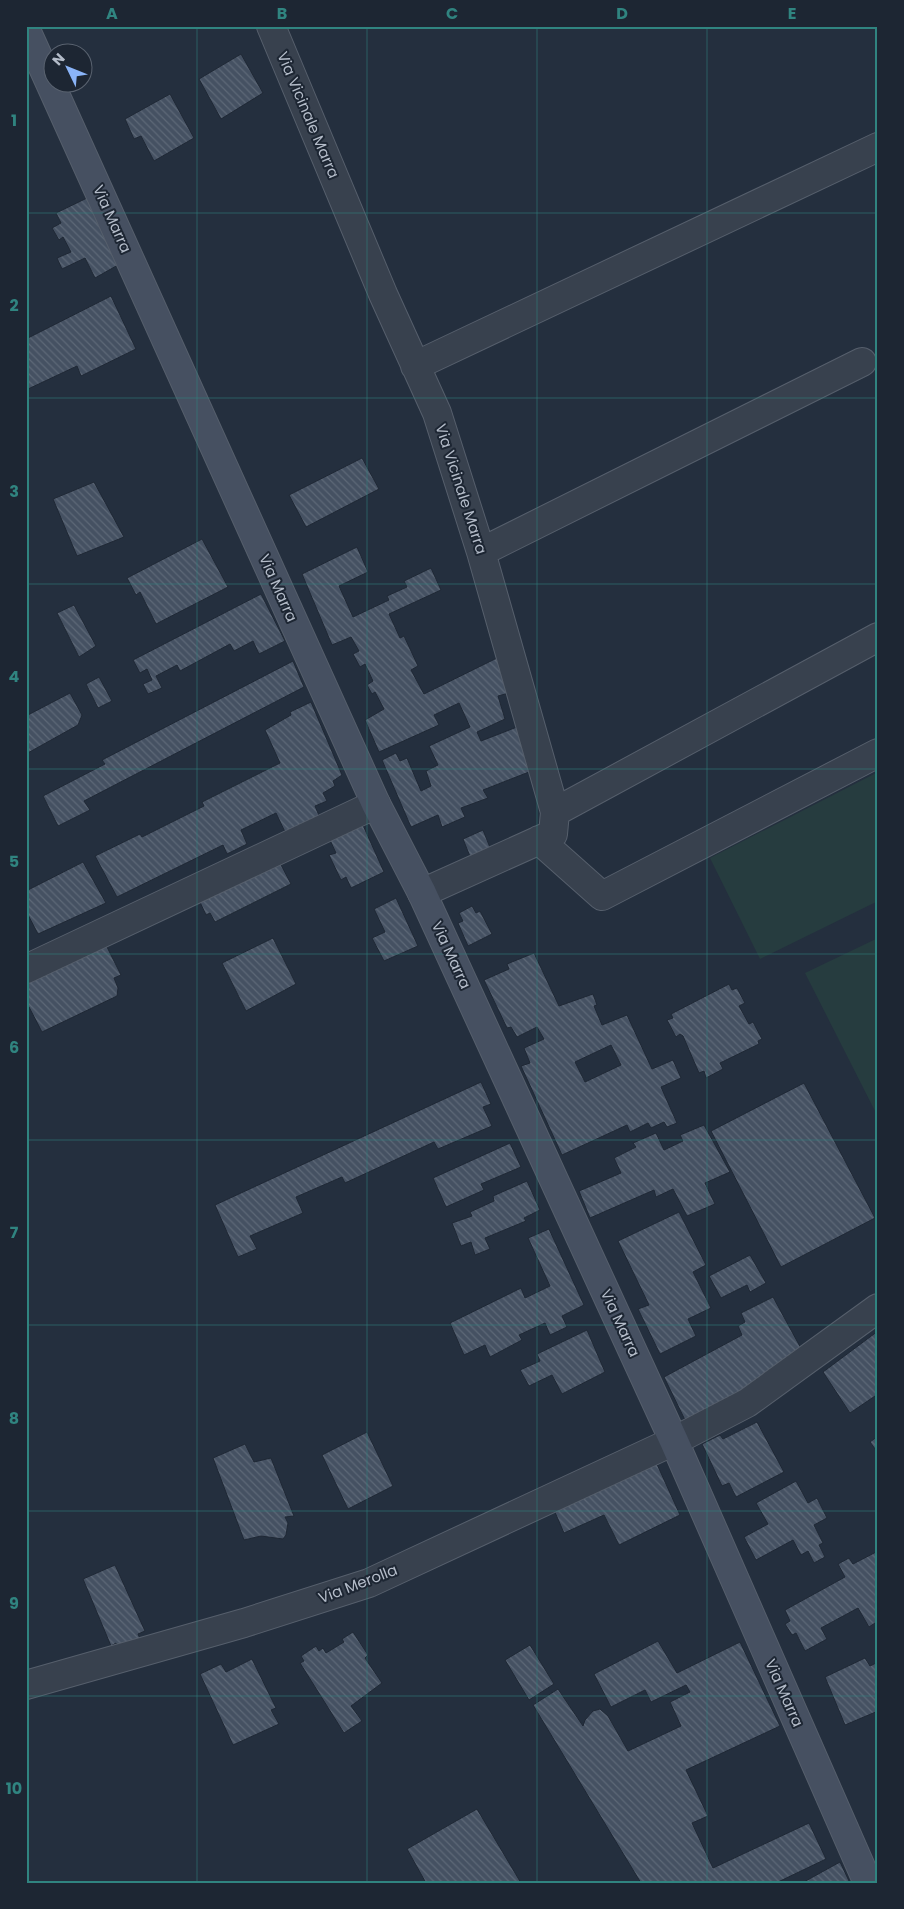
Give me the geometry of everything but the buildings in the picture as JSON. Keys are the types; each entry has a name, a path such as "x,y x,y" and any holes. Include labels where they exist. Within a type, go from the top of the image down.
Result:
{"main road":[{"name":"Via Marra","path":"26,30 376,804 422,893 674,1441 868,1883"}],"street":[{"name":"Via Vicinale Marra","path":"271,26 415,366 437,413 481,552 555,812 552,834 422,893"},
{"path":"415,366 878,147"},
{"path":"481,552 862,362"},
{"path":"555,812 878,637"},
{"path":"539,840 602,896 878,753"},
{"path":"26,969 376,804"},
{"name":"Via Merolla","path":"26,1685 244,1623 369,1583 674,1441 747,1403 878,1308"}],"green space":[{"path":"878,772 878,901 760,959 710,858"},
{"path":"878,938 878,1117 805,973"}]}
